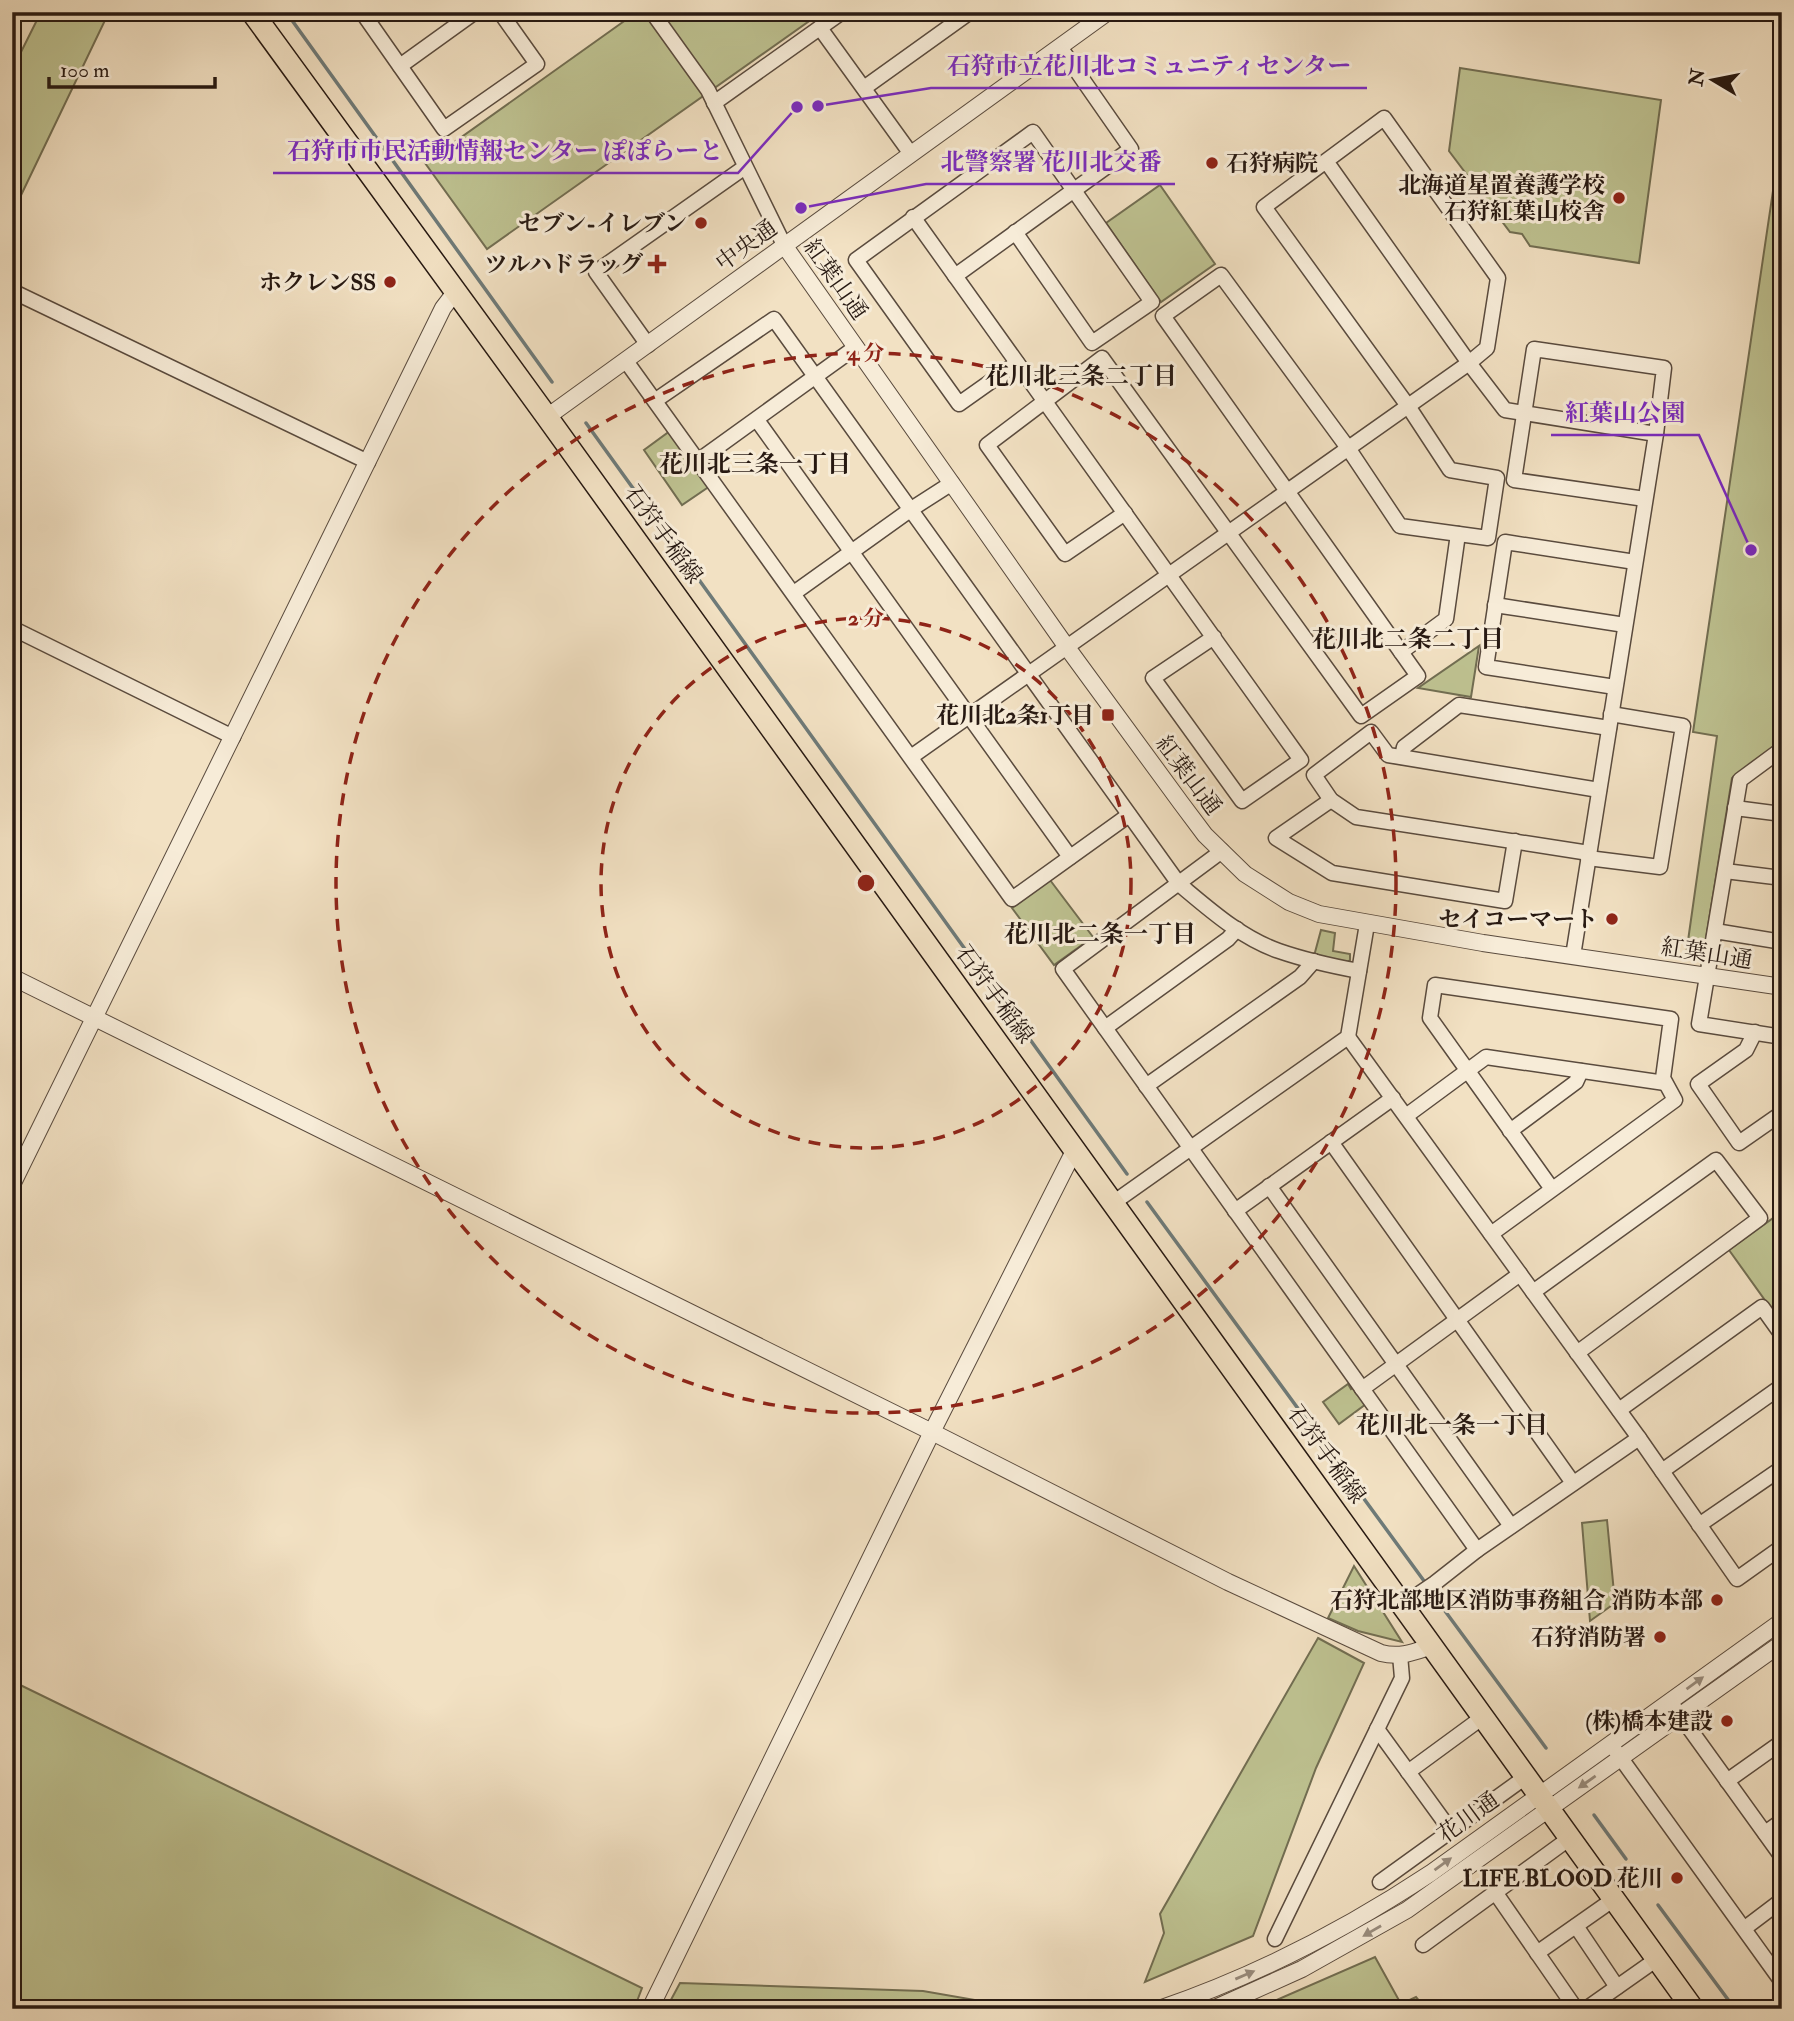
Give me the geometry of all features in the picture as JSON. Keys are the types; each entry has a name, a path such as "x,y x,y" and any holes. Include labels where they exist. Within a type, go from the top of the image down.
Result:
{"main road":[{"name":"石狩手稲線","path":"252,12 1075,1149 1122,1197 1413,1599 1432,1646 1693,2009"}],"street":[{"path":"362,12 444,129 537,64 500,12"},
{"path":"400,66 457,17 475,12"},
{"path":"652,12 708,90 784,245"},
{"path":"714,103 842,12"},
{"path":"864,89 970,12"},
{"name":"中央通","path":"547,417 1108,12"},
{"path":"820,28 911,153"},
{"path":"955,276 1131,149 1060,47"},
{"path":"911,757 1066,646 1229,532 1287,491 1348,448 1408,407 1487,348 1498,278 1384,118 1264,207 1408,407 1450,470 1497,478 1488,538 1400,526 1348,448 1221,275 1163,316 1287,491 1401,653 1418,676 1361,716 1229,532 1102,358 987,445 1065,554 1125,513"},
{"path":"1015,232 1092,343 1152,302 1033,132 856,260 959,404 1017,363"},
{"path":"1326,160 1505,410 1656,434"},
{"path":"648,345 596,272 745,167"},
{"path":"913,217 1169,574 1214,637 1301,760 1242,801 1153,678 1214,637"},
{"name":"紅葉山通","path":"784,245 1066,646 1189,814 1245,874 1289,902 1319,914 1367,924 1782,987"},
{"path":"12,291 368,462"},
{"path":"12,1185 443,308 456,292"},
{"path":"656,400 774,319 1179,884 1237,929 1277,950 1359,971"},
{"path":"698,461 856,347"},
{"path":"1573,956 1656,434 1664,368 1534,349 1514,480 1645,499"},
{"path":"626,361 1012,899 1129,815"},
{"path":"757,420 1070,857"},
{"path":"794,593 952,483"},
{"path":"1401,653 1446,619 1458,534"},
{"path":"1615,687 1486,667 1504,542 1635,562"},
{"path":"1495,605 1625,625"},
{"path":"12,628 233,737"},
{"path":"1402,757 1404,747 1459,705 1683,726 1660,867 1515,841 1356,817 1331,800 1314,775 1371,732 1388,755 1599,790"},
{"path":"1782,749 1740,780 1699,1024 1782,1037"},
{"path":"1331,800 1276,838 1332,873 1505,901 1515,841"},
{"path":"1735,808 1782,814"},
{"path":"1222,851 1063,969 1476,1550"},
{"path":"1725,871 1782,878"},
{"path":"1122,1197 1348,1037 1367,924"},
{"path":"1105,1028 1228,939 1237,929"},
{"path":"1715,931 1782,942"},
{"path":"1146,1086 1300,977 1314,961"},
{"path":"12,977 932,1432 1228,1582 1381,1653 1400,1655 1432,1646"},
{"path":"1491,1234 1675,1100 1662,1078 1671,1019 1435,985 1430,1018 1552,1189"},
{"path":"1755,1032 1746,1049 1698,1084 1740,1143 1782,1113"},
{"path":"1348,1037 1639,1437 1737,1579 1782,1547"},
{"path":"1406,1116 1486,1057 1665,1083"},
{"path":"1510,1131 1576,1082 1581,1071"},
{"path":"1235,1211 1393,1098"},
{"path":"1331,1142 1573,1483"},
{"path":"650,2009 932,1432 1075,1149"},
{"path":"1533,1293 1716,1160 1760,1218 1577,1353"},
{"path":"1269,1186 1511,1526"},
{"path":"1362,1389 1520,1274"},
{"path":"1619,1410 1762,1307 1782,1335"},
{"path":"1662,1471 1782,1386"},
{"path":"1413,1599 1476,1550 1639,1437"},
{"path":"1699,1525 1782,1468"},
{"name":"花川通","path":"1159,2009 1269,1965 1373,1911 1431,1873 1782,1621"},
{"name":"花川通","path":"1213,2009 1302,1969 1407,1910 1539,1793 1621,1758 1782,1643"},
{"path":"1275,1939 1402,1678 1400,1655"},
{"path":"1670,1701 1782,1857"},
{"path":"1408,1772 1483,1717"},
{"path":"1377,1729 1451,1831"},
{"path":"1610,1742 1782,1982"},
{"path":"1727,1781 1782,1742"},
{"path":"1380,1882 1451,1831 1539,1793"},
{"path":"1765,1833 1782,1821"},
{"path":"1423,1945 1570,1838"},
{"path":"1495,1892 1576,2009"},
{"path":"1537,1953 1615,1899"},
{"path":"1745,1928 1782,1900"},
{"path":"1576,1926 1617,1987"},
{"path":"1586,2009 1657,1959"}],"green space":[{"path":"41,12 109,12 12,214 12,70"},
{"path":"637,12 822,12 487,249 425,163"},
{"path":"1460,68 1661,100 1639,263 1530,246 1522,234 1510,232 1449,151"},
{"path":"1782,130 1782,741 1732,778 1703,957 1686,955 1717,736 1693,732"},
{"path":"1160,185 1215,264 1161,302 1106,223"},
{"path":"670,431 710,486 682,505 644,450"},
{"path":"1479,646 1471,697 1418,688"},
{"path":"1050,880 1093,937 1054,965 1012,908"},
{"path":"1321,930 1335,933 1333,951 1350,954 1350,960 1346,964 1314,956"},
{"path":"1780,1213 1782,1215 1782,1324 1729,1250"},
{"path":"1348,1384 1351,1389 1354,1387 1366,1404 1339,1424 1323,1402"},
{"path":"1607,1520 1615,1603 1590,1621 1582,1523"},
{"path":"1354,1566 1402,1642 1358,1631 1328,1618"},
{"path":"1318,1638 1364,1663 1316,1768 1253,1936 1145,1982 1164,1933 1160,1914"},
{"path":"12,1681 642,1988 634,2009 12,2009"},
{"path":"1375,1957 1401,2004 1416,1997 1426,2009 1256,2009"},
{"path":"680,1983 923,1991 1027,2009 666,2009"}],"waterway":[{"path":"286,12 552,382"},
{"path":"586,423 1127,1174"},
{"path":"1147,1202 1427,1585"},
{"path":"1431,1592 1546,1748"},
{"path":"1594,1815 1626,1859"},
{"path":"1658,1905 1735,2009"}],"place":[{"name":"石狩市立花川北コミュニティセンター","path":"818,106"},
{"name":"石狩市市民活動情報センター ぽぽらーと","path":"797,107"},
{"name":"石狩病院","path":"1212,163"},
{"name":"北海道星置養護学校 石狩紅葉山校舎","path":"1619,198"},
{"name":"北警察署 花川北交番","path":"801,208"},
{"name":"セブン-イレブン","path":"701,223"},
{"name":"ツルハドラッグ","path":"657,264"},
{"name":"ホクレンSS","path":"390,282"},
{"name":"紅葉山公園","path":"1751,550"},
{"name":"花川北2条1丁目","path":"1108,715"},
{"name":"セイコーマート","path":"1612,919"},
{"name":"石狩北部地区消防事務組合 消防本部","path":"1717,1600"},
{"name":"石狩消防署","path":"1660,1637"},
{"name":"(株)橋本建設","path":"1727,1721"},
{"name":"LIFE BLOOD 花川","path":"1677,1878"}],"district":[{"name":"花川北三条二丁目","path":"1081,376"},
{"name":"花川北三条一丁目","path":"755,464"},
{"name":"花川北二条二丁目","path":"1408,639"},
{"name":"花川北二条一丁目","path":"1100,934"},
{"name":"花川北一条一丁目","path":"1452,1425"}]}
